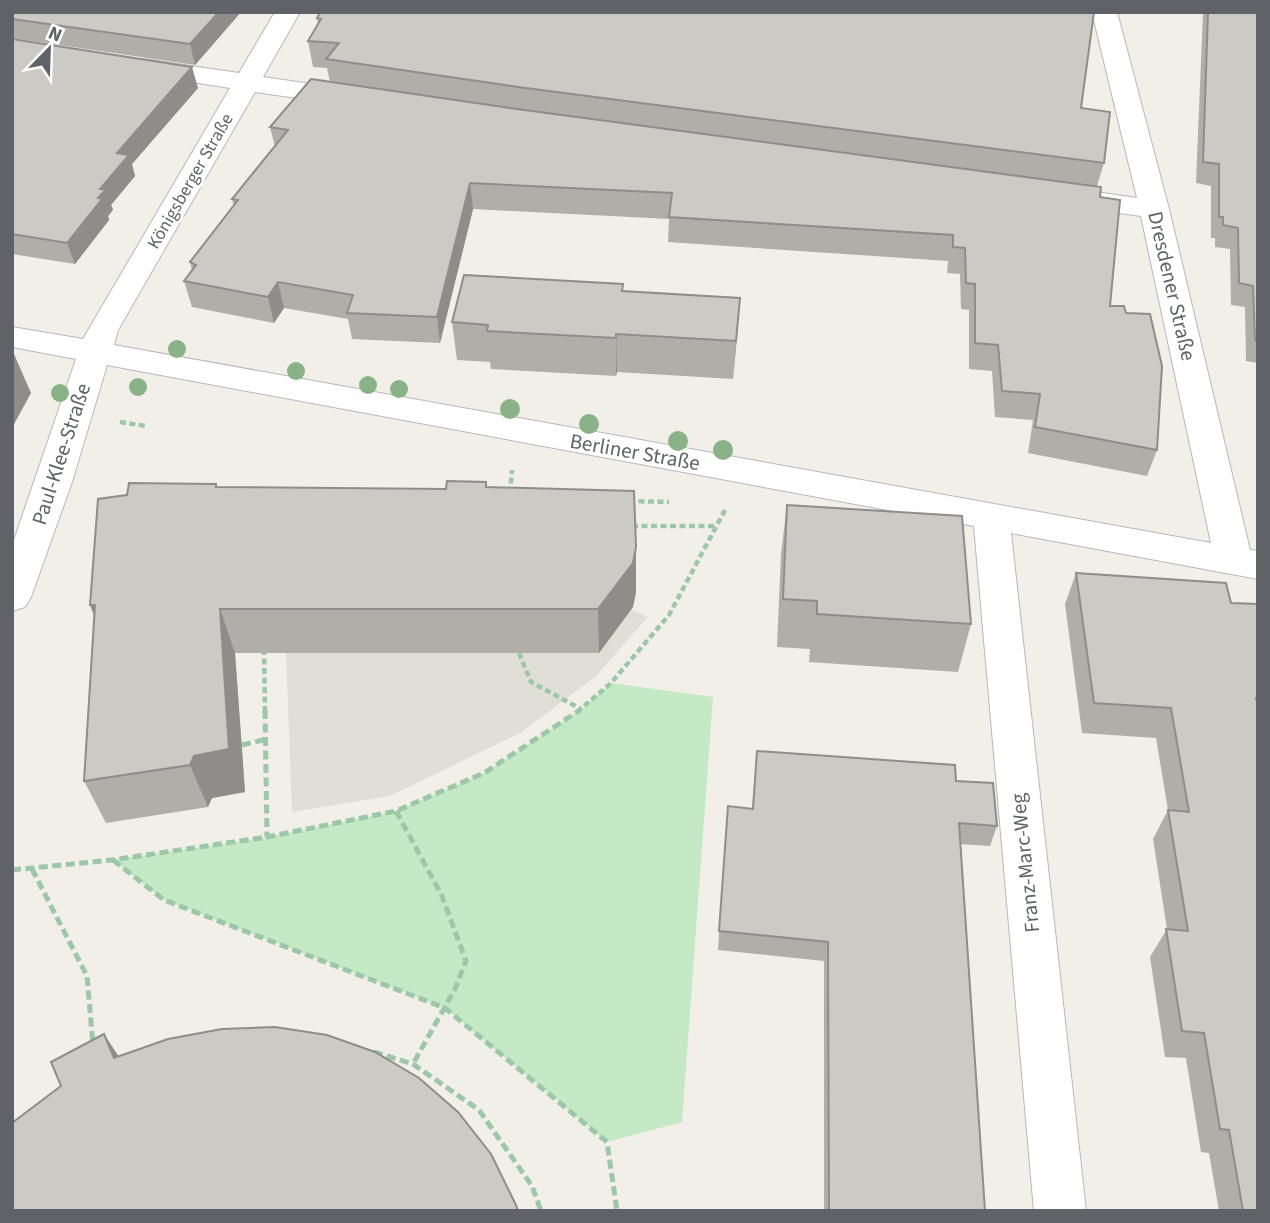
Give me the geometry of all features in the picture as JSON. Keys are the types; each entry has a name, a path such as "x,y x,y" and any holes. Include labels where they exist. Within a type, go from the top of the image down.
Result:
{"street":[{"name":"Königsberger Straße","path":"96,351 102,330 288,12"},
{"name":"Dresdener Straße","path":"1104,12 1246,563"},
{"path":"123,64 383,103"},
{"path":"1046,194 1154,209"},
{"name":"Berliner Straße","path":"12,337 1246,563"},
{"name":"Paul-Klee-Straße","path":"12,597 54,482 96,351"},
{"name":"Franz-Marc-Weg","path":"991,516 1060,1211"}],"path":[{"path":"12,870 112,860 267,838 396,811 484,773 582,709 611,683 669,615 729,502 753,473"},
{"path":"626,501 678,502"},
{"path":"619,526 715,526"},
{"path":"264,644 267,838"},
{"path":"519,653 531,682 582,709"},
{"path":"242,745 267,739"},
{"path":"396,811 442,896 466,961 445,1008 413,1064"},
{"path":"112,860 164,900 445,1008 607,1142 617,1211"},
{"path":"32,869 87,976 93,1055"},
{"path":"366,1050 413,1064 479,1110 532,1186 541,1211"}],"shaded area":[{"path":"631,609 648,617 596,676 522,732 390,796 292,812 286,653 599,653"}],"green space":[{"path":"611,683 713,697 682,1122 607,1142 445,1008 164,900 112,860 267,837 396,811 484,773 582,709"}],"building":[{"path":"12,12 219,12 190,44 12,19"},
{"path":"320,12 1094,12 1081,108 1110,112 1104,163 518,87 326,59 339,43 308,41 321,19 317,18"},
{"path":"1208,12 1258,12 1258,340 1255,340 1253,286 1239,283 1238,228 1223,225 1223,217 1219,217 1219,164 1203,162"},
{"path":"12,39 192,67 117,153 129,155 100,189 106,189 98,198 102,199 67,243 12,234"},
{"path":"311,79 1101,187 1100,197 1120,200 1110,306 1124,306 1126,313 1150,314 1162,366 1157,450 1035,427 1040,394 1002,391 998,345 975,343 975,284 966,283 965,248 953,247 953,235 669,217 672,193 470,183 437,317 347,313 353,295 278,282 268,297 184,281 196,265 190,262 238,200 232,199 288,130 270,127"},
{"path":"464,275 623,284 622,291 740,298 736,341 616,334 616,338 487,331 488,325 452,322"},
{"path":"447,481 486,482 486,487 634,491 636,547 633,563 598,609 220,609 229,749 194,756 190,765 84,781 95,605 90,605 98,499 127,495 129,483 216,484 216,487 446,489"},
{"path":"787,505 962,516 971,624 817,614 817,601 783,599"},
{"path":"1076,573 1226,583 1231,603 1258,604 1258,1211 1243,1211 1229,1130 1220,1129 1204,1033 1182,1031 1166,929 1188,931 1168,810 1189,812 1171,708 1094,703"},
{"path":"757,751 955,765 956,781 993,783 997,826 959,823 985,1211 829,1211 828,942 719,931 728,806 753,809"},
{"path":"275,1027 327,1035 375,1052 419,1078 458,1112 491,1154 518,1211 12,1211 12,1123 61,1086 51,1062 104,1034 114,1058 168,1039 222,1029"}]}
